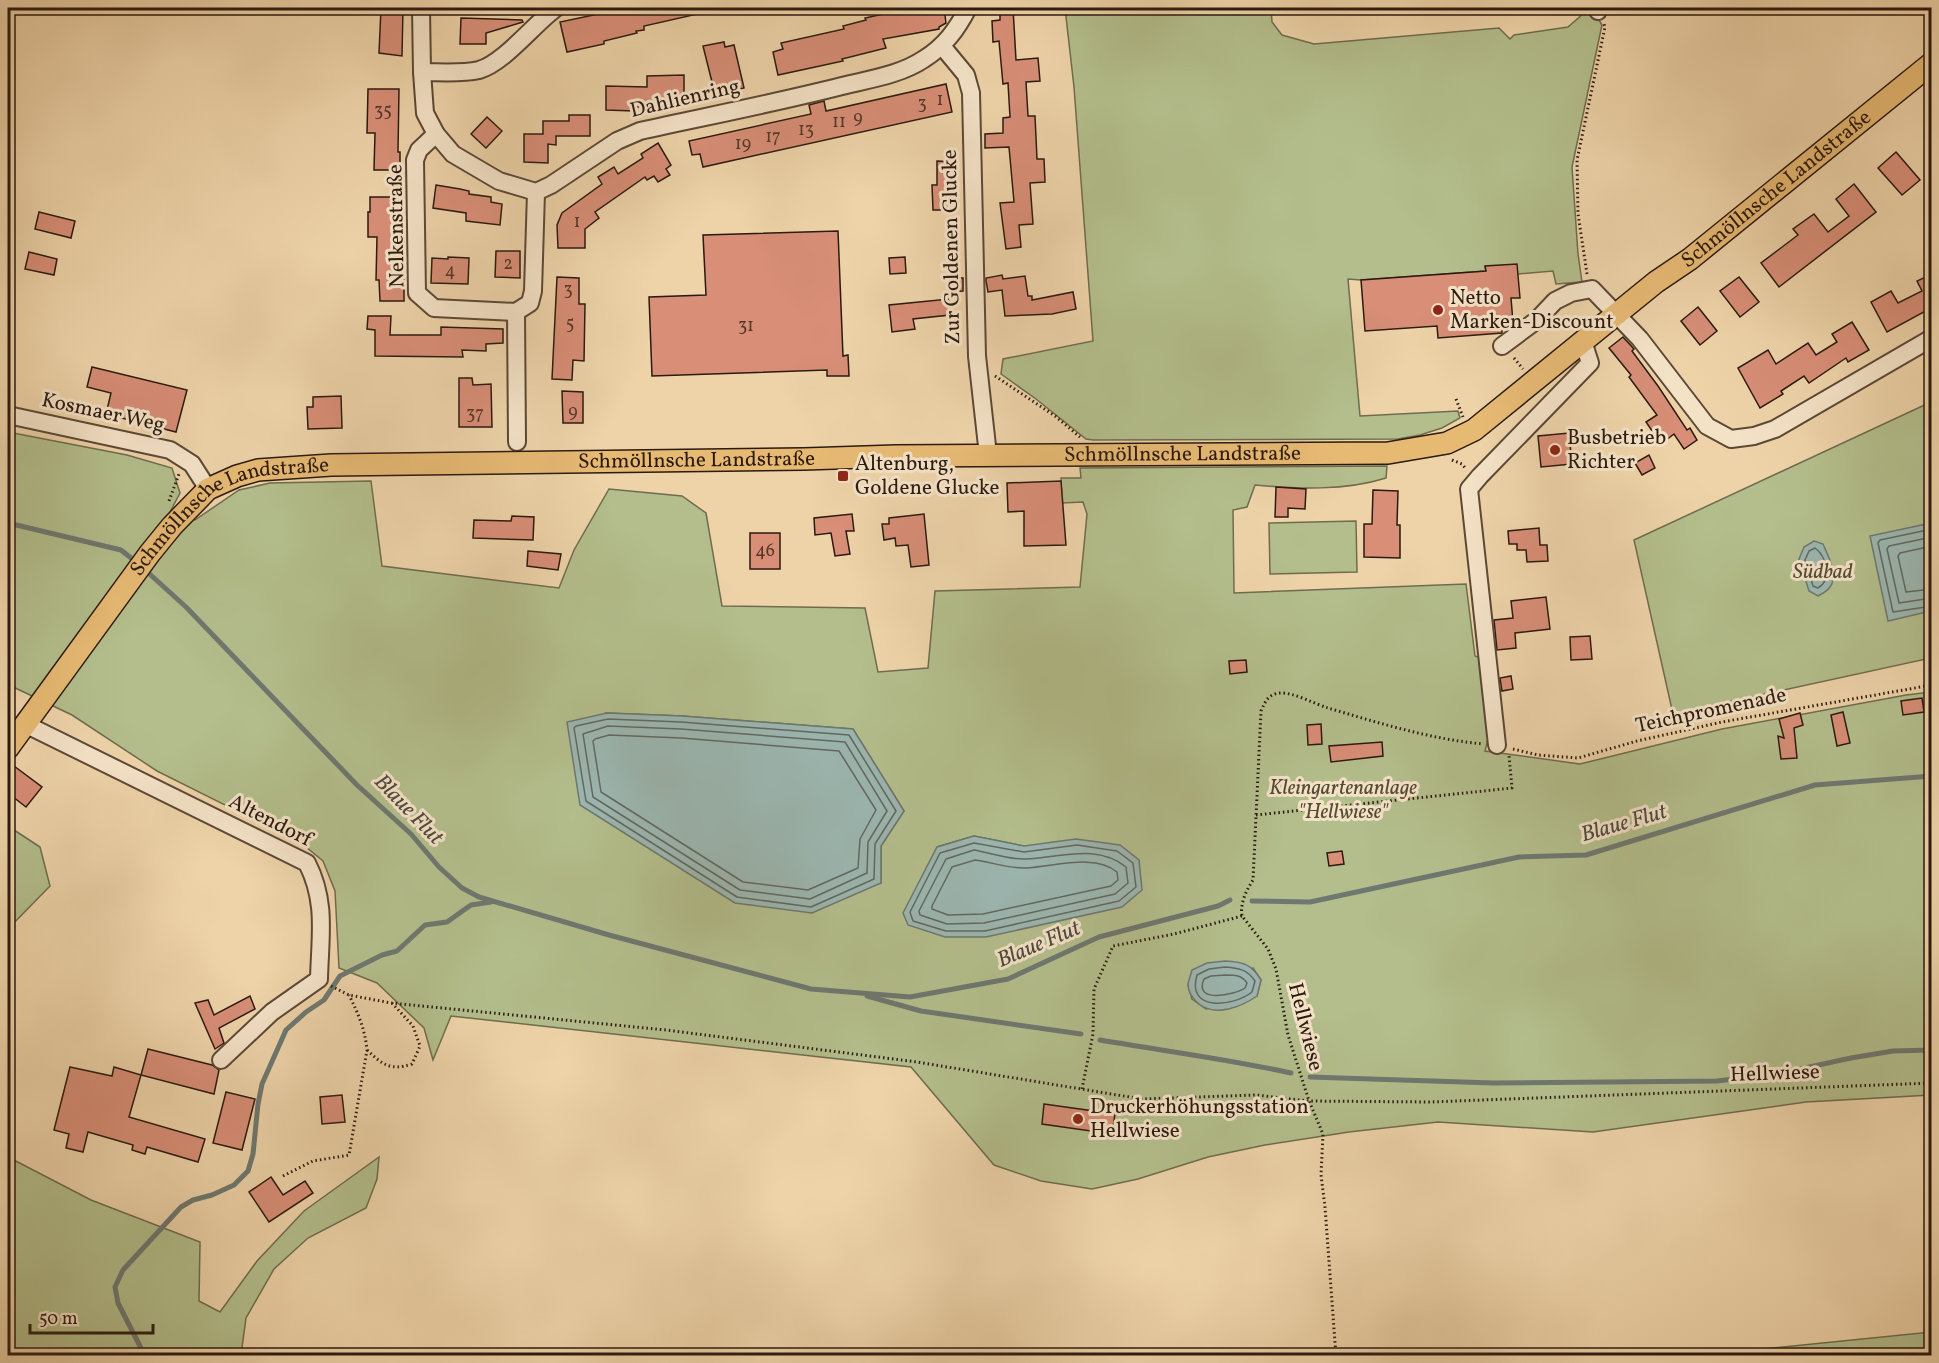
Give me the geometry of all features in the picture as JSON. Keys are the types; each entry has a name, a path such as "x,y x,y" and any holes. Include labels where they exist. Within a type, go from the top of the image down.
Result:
{"main road":[{"name":"Schmöllnsche Landstraße","path":"8,748 134,574 172,526 208,489 237,476 258,470 331,465 988,455 1388,453 1447,443 1474,430 1932,63"}],"street":[{"path":"421,8 424,113 436,134 453,154 499,181 536,192 533,291 530,303 516,312 517,442"},
{"path":"422,72 481,69 509,51 539,20 556,8"},
{"name":"Dahlienring","path":"536,192 617,141 640,131 819,92 901,71 923,60 942,46 957,28 968,8"},
{"name":"Zur Goldenen Glucke","path":"942,46 966,75 971,93 977,356 988,455"},
{"name":"Nelkenstraße","path":"436,134 418,150 415,160 417,293 434,308 516,312"},
{"path":"1507,351 1555,301 1571,293 1592,289 1640,339 1707,426 1731,439 1754,436 1775,429 1932,338"},
{"path":"1503,746 1469,489 1590,363 1583,341"},
{"name":"Kosmaer Weg","path":"8,415 170,450 192,464 208,489"},
{"name":"Altendorf","path":"25,724 307,862 316,881 321,904 319,979 272,1012 221,1060"}],"path":[{"path":"1592,289 1585,265 1578,214 1577,160 1605,27 1599,9"},
{"path":"1507,351 1524,370 1531,364"},
{"path":"989,372 1056,416 1086,442 1078,441"},
{"path":"1456,399 1463,419 1465,418"},
{"path":"1447,443 1450,459 1466,468 1469,489"},
{"path":"165,508 184,458"},
{"name":"Teichpromenade","path":"1503,746 1538,755 1578,758 1637,741 1722,722 1932,686"},
{"path":"1082,1089 1093,1034 1094,989 1113,946 1174,934 1242,916 1245,892 1252,880 1255,815 1261,711 1267,698 1285,693 1377,722 1460,742 1503,746 1512,788 1255,815"},
{"name":"Hellwiese","path":"1242,916 1268,949 1276,969 1288,1035 1309,1101 1430,1102 1932,1083"},
{"path":"341,991 349,995 391,1003 689,1033 917,1062 1142,1099 1256,1095 1309,1101 1323,1134 1321,1175 1336,1356"},
{"path":"283,1176 313,1161 349,1155 366,1050 360,1018 349,995"},
{"path":"366,1050 380,1061 398,1069 412,1064 420,1046 413,1026 391,1003"}],"green space":[{"path":"1065,8 1271,8 1272,22 1282,35 1314,44 1499,28 1510,39 1514,35 1568,27 1584,13 1596,15 1602,25 1572,167 1582,282 1556,284 1553,271 1518,274 1485,267 1486,271 1348,279 1360,416 1458,411 1460,418 1442,428 1420,435 1398,439 1086,439 1001,374 1003,359 1093,341 1074,87"},
{"name":"Südbad","path":"1931,402 1931,658 1673,714 1634,540"},
{"name":"Kleingartenanlage \"Hellwiese\"","path":"8,432 127,455 172,468 180,493 170,512 195,520 239,490 270,483 371,481 382,566 559,588 574,550 609,489 682,496 706,513 722,606 865,608 878,672 928,668 935,591 1080,587 1087,514 1083,502 1062,503 1061,478 1081,478 1080,468 1387,466 1386,478 1354,485 1305,488 1255,485 1247,507 1233,510 1234,593 1466,584 1475,656 1483,659 1490,730 1485,751 1580,764 1722,729 1931,692 1931,1095 1806,1102 1593,1132 1438,1122 1349,1132 1265,1145 1208,1157 1138,1179 1092,1189 1041,1181 994,1165 911,1067 451,1016 433,1060 424,1028 377,983 339,968 335,891 323,861 301,843 157,771 72,715 8,686","holes":["607,713 682,716 853,729 904,811 881,846 881,883","974,836 1024,846 937,847","1253,968 1261,980 1257,996 1206,1009 1192,999 1188,985"]},
{"path":"1356,521 1357,572 1270,574 1269,523"},
{"path":"8,826 40,847 50,886 8,929"},
{"path":"8,1157 91,1200 200,1242 199,1301 220,1312 257,1261 304,1211 379,1157 377,1179 366,1208 308,1238 274,1269 246,1318 241,1355 25,1356 8,1344"},
{"path":"1931,1332 1931,1355 1704,1355"}],"water":[{"path":"1931,523 1931,611 1888,621 1870,536"},
{"path":"1814,541 1823,544 1833,571 1830,587 1818,596 1809,591 1799,559 1804,547"},
{"path":"607,713 682,716 853,729 904,811 881,846 881,883 812,913 735,903 580,805 567,722"},
{"path":"974,836 1024,846 1076,839 1120,845 1139,860 1142,890 1122,907 986,937 945,937 908,925 903,913 937,847"},
{"path":"1225,961 1242,963 1254,970 1261,980 1257,996 1244,1004 1228,1009 1206,1008 1195,1000 1189,990 1188,984 1192,970 1207,963"}],"building":[{"path":"381,8 403,8 402,56 379,53"},
{"path":"607,8 631,8 632,12 655,8 701,8 702,13 644,26 644,30 636,31 637,33 604,41 604,44 567,52 560,22 608,12"},
{"path":"911,8 944,8 946,23 939,29 883,39 886,48 842,59 843,61 778,75 773,52 783,49 781,43 844,29 843,26 866,20 865,18"},
{"path":"1000,8 1013,8 1016,60 1038,58 1040,81 1026,82 1028,116 1035,116 1037,159 1044,159 1045,182 1030,183 1033,224 1019,225 1021,247 1006,249 1000,203 1014,202 1009,147 985,148 985,134 1003,133 1003,118 1010,117 1008,83 1003,84 999,41 993,42 992,21 1000,20"},
{"path":"461,18 522,20 523,22 486,33 486,44 460,44"},
{"path":"724,42 725,47 734,45 744,88 715,94 703,46"},
{"path":"684,75 684,103 642,104 642,107 635,107 634,111 606,110 606,86 647,87 647,76"},
{"path":"946,84 952,112 703,167 700,154 692,155 689,141 811,114 809,105 824,101 826,111"},
{"path":"368,89 399,89 400,170 374,170 375,133 367,133"},
{"path":"569,115 590,115 590,136 556,136 556,145 548,144 548,163 524,162 524,134 543,134 543,121 569,121"},
{"path":"487,117 502,131 486,148 471,134"},
{"path":"658,143 671,165 666,169 670,175 658,182 654,176 647,180 645,177 595,212 599,218 585,229 585,248 558,248 557,225 562,213 602,184 598,177 614,167 618,174 643,158 641,154"},
{"path":"1896,152 1920,180 1902,195 1878,168"},
{"path":"937,161 954,162 953,185 957,185 957,210 933,210 932,185 937,185"},
{"path":"1854,184 1876,212 1779,287 1761,263 1798,235 1793,229 1814,214 1828,232 1849,216 1836,199"},
{"path":"436,185 491,197 491,202 502,204 500,225 466,221 466,213 433,208"},
{"path":"370,197 396,197 396,238 401,238 400,280 404,280 404,301 380,301 379,280 376,280 377,237 368,237"},
{"path":"39,212 75,221 71,238 35,229"},
{"path":"838,231 843,356 848,355 849,376 827,376 827,370 652,376 649,297 706,295 703,235"},
{"path":"496,251 520,251 520,278 495,277"},
{"path":"29,252 57,259 54,275 25,269"},
{"path":"448,257 469,258 468,284 431,283 432,258 448,259"},
{"path":"905,257 906,273 890,274 889,258"},
{"name":"Netto Marken-Discount","path":"1517,264 1520,298 1511,298 1513,322 1502,323 1502,333 1438,338 1437,326 1365,331 1361,280 1486,271 1485,266"},
{"path":"1932,274 1932,310 1931,308 1887,332 1871,302 1891,291 1898,303 1922,291 1917,281"},
{"path":"1002,275 1003,279 1025,276 1028,296 1032,296 1032,300 1073,292 1076,309 1052,314 1005,316 1002,290 988,292 986,281 986,278"},
{"path":"557,277 579,278 579,304 585,304 584,361 573,360 572,380 552,379"},
{"path":"1739,277 1759,302 1740,317 1720,291"},
{"path":"949,278 963,278 963,291 950,292"},
{"path":"949,299 950,315 913,319 915,329 892,332 889,305"},
{"path":"1698,307 1717,331 1700,345 1681,321"},
{"path":"368,316 391,316 390,335 441,335 441,327 503,329 503,343 486,344 486,351 462,350 463,357 375,356 375,330 367,329"},
{"path":"1852,322 1869,350 1848,362 1846,358 1809,383 1804,376 1781,391 1783,394 1760,408 1738,368 1768,350 1776,364 1808,343 1816,355 1837,342 1832,334"},
{"path":"1623,337 1634,349 1632,351 1687,430 1690,428 1697,440 1684,449 1674,434 1661,444 1646,422 1657,415 1629,377 1631,375 1609,348"},
{"path":"92,367 187,390 176,432 106,414 111,393 87,387"},
{"path":"459,378 472,378 473,385 491,384 492,427 459,427"},
{"path":"562,391 583,392 583,423 563,423"},
{"path":"341,396 342,428 308,429 307,407 313,407 313,397"},
{"name":"Busbetrieb Richter","path":"1569,433 1572,464 1541,467 1538,436"},
{"path":"1649,455 1655,468 1642,475 1635,463"},
{"path":"1061,481 1066,545 1024,546 1024,511 1008,512 1007,483"},
{"path":"1276,487 1306,489 1305,509 1288,508 1288,517 1275,517"},
{"path":"1373,490 1398,491 1397,525 1400,525 1400,558 1364,557 1364,524 1372,524"},
{"path":"852,514 854,531 846,531 850,554 835,556 831,533 815,535 814,518"},
{"path":"924,514 929,565 911,567 908,545 896,546 895,538 884,540 882,524 889,524 889,518"},
{"path":"512,516 534,517 533,540 473,538 474,520 511,521"},
{"path":"1539,528 1540,545 1547,545 1548,561 1527,562 1526,550 1517,550 1517,544 1509,544 1508,531"},
{"path":"750,533 780,533 780,569 750,569"},
{"path":"528,551 561,554 558,570 527,566"},
{"path":"1546,597 1550,629 1515,633 1516,648 1497,650 1494,620 1513,618 1511,601"},
{"path":"1590,636 1592,659 1571,660 1570,637"},
{"path":"1246,660 1247,672 1230,674 1229,661"},
{"path":"1511,676 1513,689 1502,691 1500,678"},
{"path":"1922,698 1924,712 1903,715 1901,701"},
{"path":"1843,712 1850,743 1837,746 1831,715"},
{"path":"1800,713 1803,725 1794,728 1797,758 1781,759 1778,736 1784,738 1779,719"},
{"path":"1321,724 1322,744 1308,745 1307,725"},
{"path":"1382,742 1383,756 1331,762 1329,746"},
{"path":"14,766 42,787 26,807 8,793 8,774"},
{"path":"1342,851 1344,864 1329,866 1327,853"},
{"path":"250,996 255,1009 219,1028 224,1043 215,1049 195,1003 208,1000 214,1015"},
{"path":"148,1049 212,1065 219,1070 214,1094 141,1075"},
{"path":"70,1067 112,1076 114,1067 141,1075 129,1117 205,1139 198,1162 147,1147 145,1154 132,1150 133,1145 88,1132 83,1152 66,1148 69,1134 54,1130"},
{"path":"226,1092 255,1099 242,1150 213,1143"},
{"path":"342,1095 345,1122 322,1124 320,1097"},
{"name":"Druckerhöhungsstation Hellwiese","path":"1044,1104 1115,1114 1112,1134 1042,1124"},
{"path":"271,1177 283,1195 305,1181 313,1193 269,1222 249,1192"}],"waterway":[{"name":"Blaue Flut","path":"8,523 121,550 136,562"},
{"name":"Blaue Flut","path":"143,568 186,607 357,785 411,834 439,867 462,888 479,897 609,935 811,989 910,997 1008,979 1099,937 1218,906 1230,900"},
{"name":"Blaue Flut","path":"1252,901 1310,902 1519,857 1586,855 1815,785 1932,776"},
{"path":"145,1356 118,1303 115,1287 123,1270 181,1207 193,1200 212,1195 234,1185 248,1171 253,1154 262,1084 286,1030 324,1000 340,976 382,955 397,951 425,925 447,922 471,905 491,902"},
{"name":"Blaue Flut","path":"867,996 921,1011 1081,1034"},
{"name":"Blaue Flut","path":"1100,1040 1291,1073"},
{"name":"Blaue Flut","path":"1310,1077 1493,1083 1717,1081 1777,1074 1893,1051 1932,1050"}],"place":[{"name":"Netto Marken-Discount","path":"1438,310"},
{"name":"Busbetrieb Richter","path":"1555,450"},
{"name":"Altenburg, Goldene Glucke","path":"843,476"},
{"name":"Druckerhöhungsstation Hellwiese","path":"1078,1119"}]}
